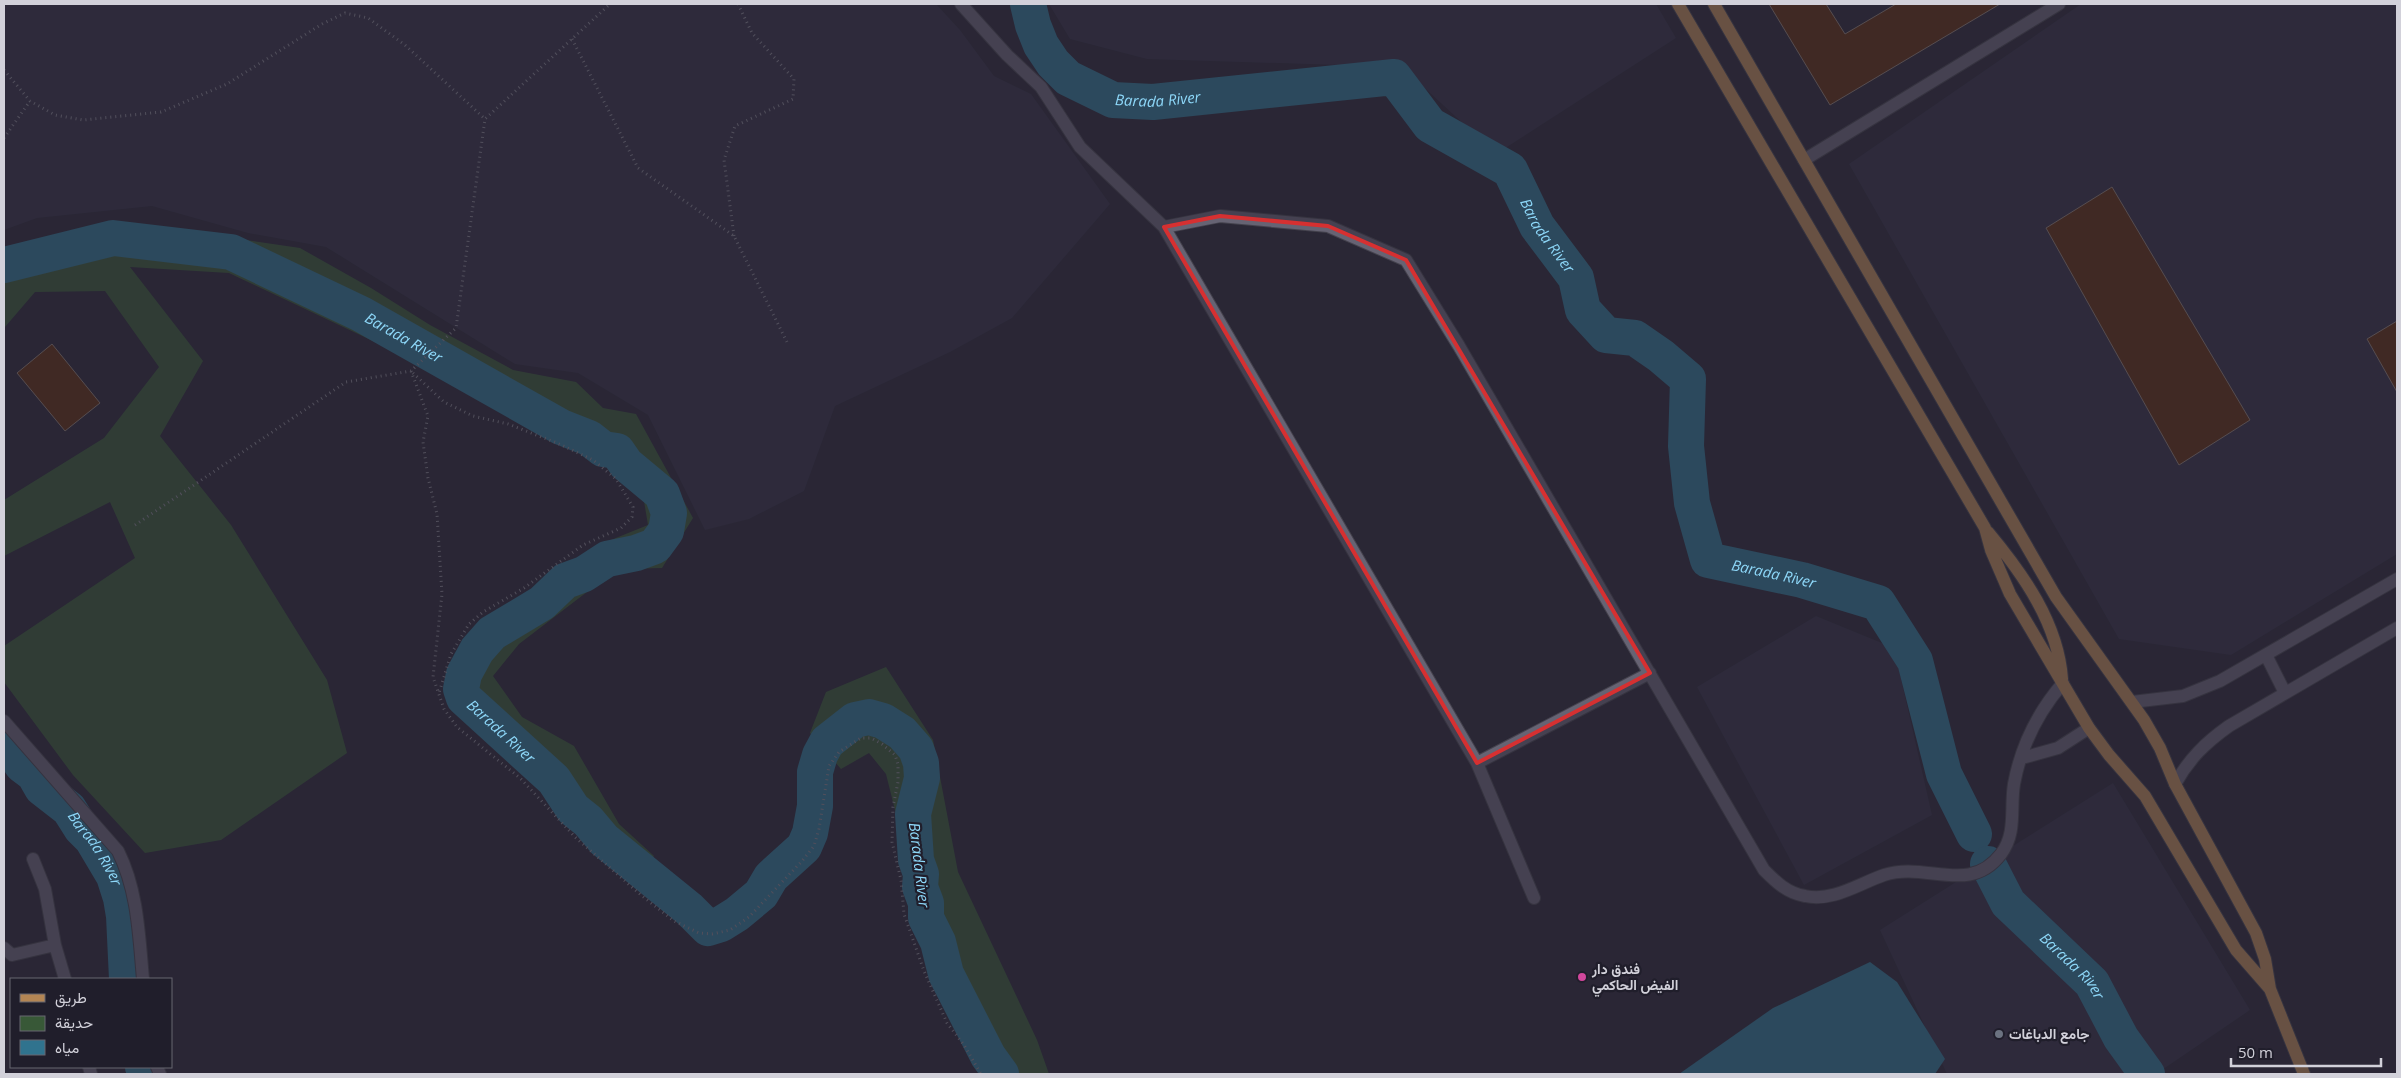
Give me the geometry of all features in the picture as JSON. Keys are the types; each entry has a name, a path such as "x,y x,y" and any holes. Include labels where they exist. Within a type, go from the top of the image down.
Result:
{"main road":[{"path":"1678,4 1985,528 2021,574 2044,616 2057,646 2063,683"},
{"path":"1714,4 2056,597 2132,702 2160,748 2175,784 2256,933 2265,959 2270,989 2304,1074"},
{"path":"1985,528 1991,550 2010,594 2089,728 2145,796 2236,950 2270,989"}],"street":[{"path":"961,4 1007,55 1041,87 1080,147 1164,227 1477,763 1534,898"},
{"path":"972,4 1007,55"},
{"path":"1804,160 2059,4"},
{"path":"1164,227 1220,216 1328,226 1406,260 1460,346 1764,870 1789,891 1805,896 1822,897 1838,894 1896,872 1922,871 1958,876 1980,872 1986,868 2002,853 2009,840 2012,826 2014,782 2032,728 2039,714 2063,683"},
{"path":"2132,702 2183,696 2220,681 2397,579"},
{"path":"2175,784 2187,762 2204,743 2397,628"},
{"path":"2266,655 2285,693"},
{"path":"1477,763 1650,673"},
{"path":"4,721 118,851 125,864 135,904 143,978"},
{"path":"2022,758 2058,748 2089,728"},
{"path":"33,858 45,889 55,945 65,978"},
{"path":"4,948 12,955 55,945"}],"path":[{"path":"135,525 346,382 411,371 456,328 485,119 610,4"},
{"path":"738,4 752,33 794,79 793,99 736,126 724,160 734,236 788,344"},
{"path":"4,70 30,101 56,115 83,120 160,112 227,84 322,24 345,13 368,18 405,45 485,119"},
{"path":"572,39 638,168 734,236"},
{"path":"4,138 30,101"},
{"path":"411,371 444,402 474,416 508,424 557,443 593,460 616,479 633,507 632,518 621,528 582,545 524,588 483,612 469,624 451,654 438,694"},
{"path":"411,371 428,416 424,442 428,478 437,514 442,594 433,677 444,709 457,727 520,778 576,838 674,921 699,933 712,934 730,930 749,917 814,846 819,829 829,766 839,752 861,738 871,738 882,744 894,755 898,764 898,782 893,807 892,842 901,880 904,914 924,971 947,1023 964,1045 981,1074"}],"highlighted area":[{"path":"1220,216 1328,226 1406,260 1650,673 1477,763 1164,227"}],"shaded area":[{"path":"4,4 936,4 960,30 994,76 1031,94 1110,204 1012,318 950,352 835,406 804,491 749,519 705,530 648,415 578,373 515,364 326,247 248,233 152,206 37,218 4,230"},
{"path":"1049,4 1656,4 1676,38 1496,154 1402,67 1147,59 1070,39"},
{"path":"2081,4 2397,4 2397,554 2231,655 2119,639 1849,164"},
{"path":"1816,616 1894,648 1932,815 1804,885 1697,687"},
{"path":"2113,783 2250,1010 2156,1074 1947,1074 1880,930"}],"green space":[{"path":"179,230 300,248 371,288 430,325 513,370 576,382 603,408 636,414 693,518 662,568 617,569 519,644 493,676 522,717 574,746 619,824 654,856 635,879 525,766 459,706 455,670 492,618 606,542 648,525 643,495 583,444 461,388 375,342 229,273 130,267 203,361 160,436 231,525 327,680 347,753 221,840 145,853 73,775 4,682 4,646 135,558 110,502 4,556 4,500 104,438 159,367 105,291 35,292 5,327 4,377 4,254 76,235"},
{"path":"886,667 933,740 958,872 1037,1040 1049,1074 993,1074 952,1003 903,842 886,774 869,753 841,769 810,733 826,692"}],"water":[{"path":"1870,962 1897,982 1945,1059 1935,1074 1679,1074 1773,1008"}],"building":[{"path":"1769,4 1826,4 1845,34 1896,4 2000,4 1830,105"},
{"path":"2112,187 2250,420 2179,465 2046,228"},
{"path":"2397,321 2397,392 2367,339"},
{"path":"52,344 100,403 65,431 17,373"}],"waterway":[{"name":"Barada River","path":"1028,4 1033,25 1041,45 1053,63 1068,78 1113,100 1153,102 1394,77 1430,125 1510,170 1537,226 1576,278 1583,310 1606,335 1635,338 1661,356 1688,379 1686,446 1692,503 1708,560 1802,580 1878,603 1915,661 1944,774 1974,834"},
{"name":"Barada River","path":"4,265 113,238 231,252 361,314 561,427 589,438 603,449 617,451 626,464 662,494 669,513 666,531 655,546 636,553 607,559 584,574 565,581 542,603 492,633 477,650 464,674 461,689 464,698 554,780 573,809 588,821 604,840 689,909 708,928 721,924 737,914 761,894 771,877 804,847 810,833 815,806 815,772 820,755 827,742 855,720 869,717 883,721 902,733 916,749 921,763 922,778 913,814 916,860 921,874 920,887 926,903 926,918 938,942 946,974 988,1056 1001,1074"},
{"name":"Barada River","path":"4,747 13,752 22,765 34,774 42,788 69,809 81,828 92,839 114,876 124,916 127,978"},
{"name":"Barada River","path":"1988,864 2008,903 2092,983 2121,1038 2147,1074"},
{"name":"Barada River","path":"143,1068 146,1074"}],"place":[{"name":"فندق دار الفيض الحاكمي","path":"1582,977"},
{"name":"جامع الدباغات","path":"1999,1034"}]}
